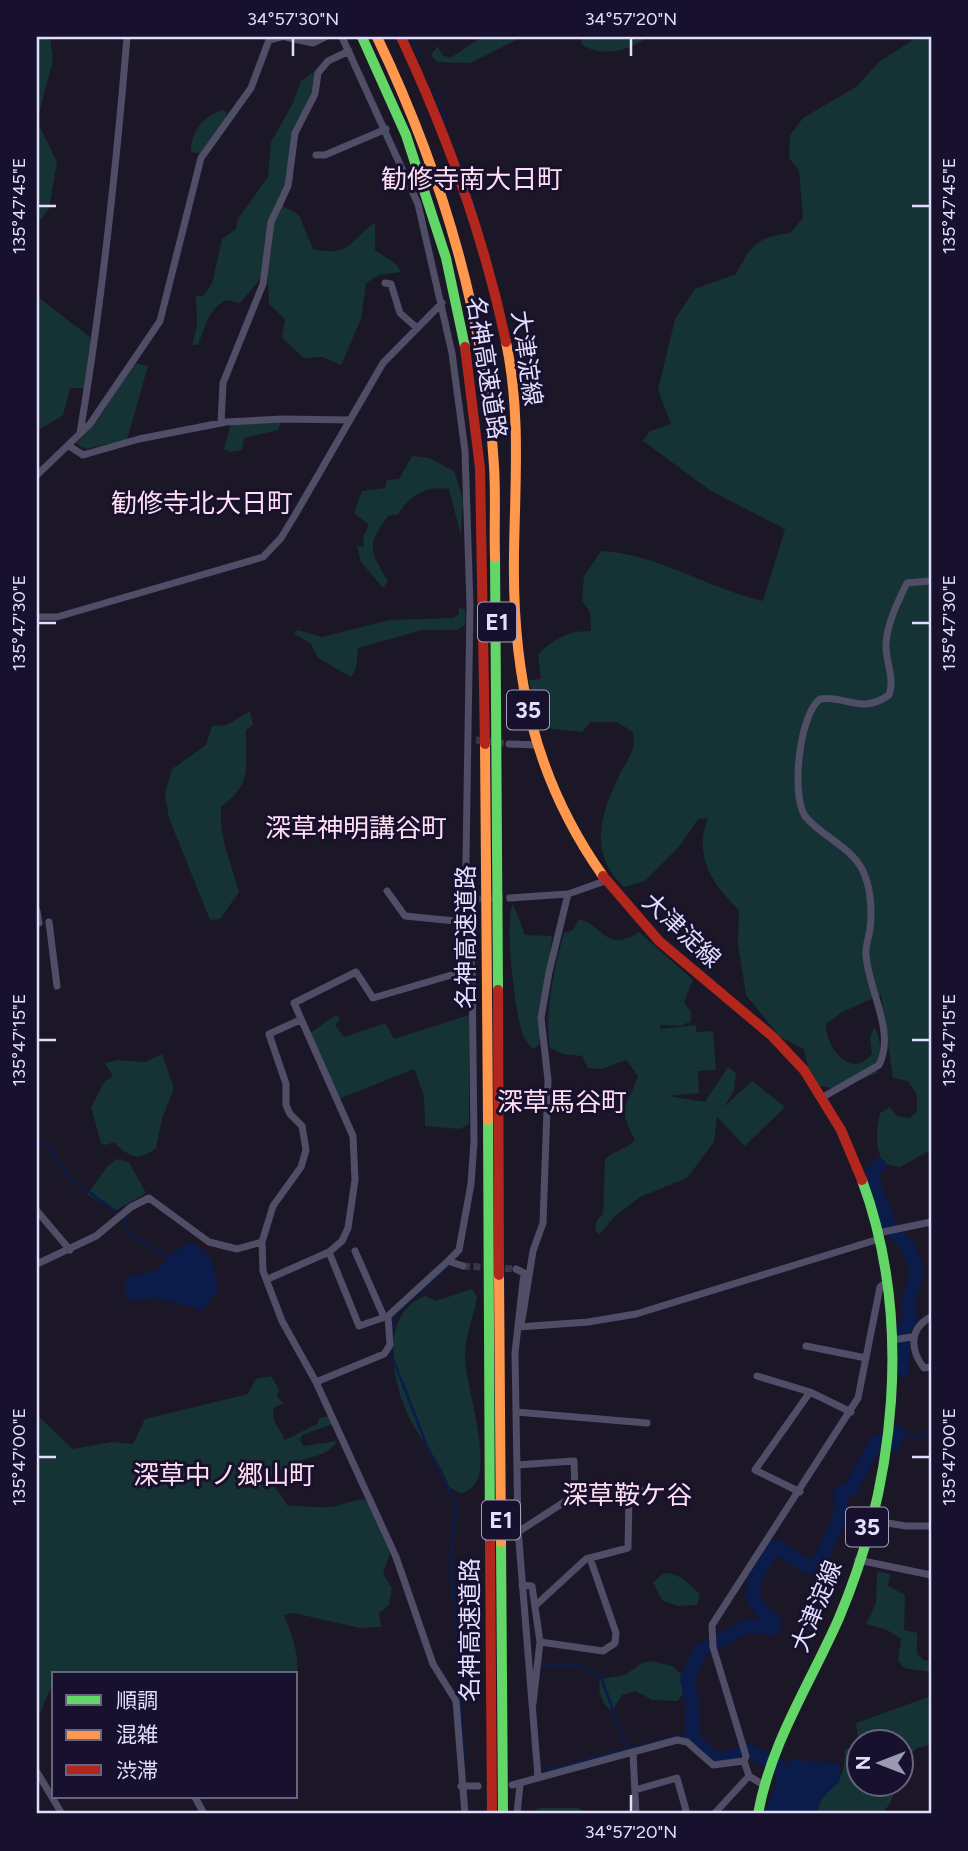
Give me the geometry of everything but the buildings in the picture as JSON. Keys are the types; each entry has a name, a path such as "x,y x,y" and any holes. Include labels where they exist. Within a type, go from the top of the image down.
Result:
{"main road":[{"name":"名神高速道路","path":"362,37 407,135 446,258 468,362 480,468 485,687 492,1814"},
{"name":"名神高速道路","path":"377,37 424,141 453,228 468,284 482,359 494,466 503,1814"},
{"name":"大津淀線","path":"401,37 481,246 509,351 514,403 517,652 537,745 567,818 605,881 644,926 783,1047 823,1097 885,1233 888,1281 902,1338 890,1422 869,1520 836,1622 762,1783 758,1814"}],"street":[{"path":"80,434 97,332 115,181 127,37"},
{"path":"37,475 69,446 96,416 160,321 201,158 251,88 269,40 283,37 313,43 325,37"},
{"path":"329,1252 359,1326 386,1317 459,1250 471,1184 474,1052 472,969 465,922 470,606 465,451 442,303 418,204 386,130 377,100 342,37"},
{"path":"221,423 223,383 263,284 271,222 288,186 295,133 315,94 318,73 328,61 349,51"},
{"path":"316,155 325,155 386,130"},
{"path":"385,283 391,285 400,313 417,328"},
{"path":"37,617 57,617 263,556 281,538 383,363 442,303"},
{"path":"69,446 83,455 139,439 221,423 282,419 349,420"},
{"path":"823,1097 879,1065 883,1043 866,955 870,927 866,877 852,857 802,810 799,798 802,730 810,709 820,699 861,705 875,704 889,695 891,680 886,641 891,622 907,583 931,581"},
{"path":"466,740 476,740"},
{"path":"509,744 537,745"},
{"path":"510,898 568,894 605,881"},
{"path":"387,891 405,916 465,922"},
{"path":"519,1327 525,1310 533,1251 543,1223 548,1080 541,1018 568,894"},
{"path":"466,899 475,899"},
{"path":"37,911 39,923"},
{"path":"49,922 57,986"},
{"path":"268,1279 329,1252 342,1241 348,1228 356,1158 354,1136 294,1003 356,972 373,998 472,969"},
{"path":"300,1020 269,1034 286,1084 286,1105 290,1114 302,1126 306,1150 301,1167 274,1206 262,1242 263,1271 282,1321 316,1382 396,1557 433,1664 456,1701 465,1814"},
{"path":"37,1264 96,1236 131,1207 149,1198 209,1242 237,1249 262,1242"},
{"path":"37,1211 70,1250"},
{"path":"519,1327 588,1322 636,1314 885,1233 931,1222"},
{"path":"316,1382 384,1354 390,1345 386,1317 355,1251"},
{"path":"448,1261 463,1266"},
{"path":"516,1269 524,1273 515,1353 519,1532 538,1777"},
{"path":"749,1776 712,1644 716,1616 851,1412 863,1383 880,1287 888,1281"},
{"path":"931,1317 902,1338 924,1368 931,1367"},
{"path":"806,1346 866,1358"},
{"path":"757,1376 810,1392 851,1412"},
{"path":"800,1492 755,1470 810,1392"},
{"path":"516,1412 647,1423"},
{"path":"517,1465 574,1461 575,1490 572,1497 519,1532"},
{"path":"536,1605 590,1558 628,1548 629,1496 634,1490 649,1491"},
{"path":"869,1520 931,1526"},
{"path":"540,1642 603,1651 615,1643 616,1633 590,1558"},
{"path":"858,1560 931,1575"},
{"path":"522,1585 532,1586 540,1642 531,1707"},
{"path":"517,1814 516,1785 598,1758 677,1740 687,1742 713,1765 745,1756"},
{"path":"633,1752 636,1814"},
{"path":"37,1772 52,1797"},
{"path":"749,1776 762,1783"},
{"path":"714,1814 749,1776"},
{"path":"635,1790 677,1778 687,1814"},
{"path":"461,1786 478,1786"},
{"path":"52,1798 62,1814"},
{"path":"196,1798 204,1814"}],"green space":[{"path":"37,37 50,37 53,60 37,121"},
{"path":"482,37 522,37 471,63 437,62 431,55 438,46 442,55 450,58"},
{"path":"580,37 648,37 624,49 607,52 582,45"},
{"path":"918,37 931,37 931,1154 927,1152 900,1167 884,1164 881,1158 877,1139 880,1113 890,1107 897,1116 909,1118 917,1112 917,1095 908,1081 893,1078 881,995 842,1012 826,1024 835,1051 841,1058 856,1064 872,1054 870,1038 874,1027 880,1050 877,1073 838,1089 820,1086 808,1067 804,1049 780,1037 746,995 738,944 739,910 713,879 704,857 704,832 708,818 698,819 679,847 645,881 624,887 612,874 605,860 601,832 608,802 633,749 633,732 617,722 590,722 582,732 546,728 537,719 529,680 541,679 538,654 550,644 562,636 591,631 590,612 582,601 584,576 601,551 642,558 763,601 785,529 711,491 643,441 650,431 671,424 658,390 675,319 695,289 736,274 756,244 770,237 790,233 803,218 799,170 789,158 790,135 803,118 856,87 880,61"},
{"path":"317,70 313,91 295,129 293,181 280,196 284,207 299,215 313,249 342,249 375,223 375,250 397,265 401,272 379,275 366,283 361,319 341,365 323,357 304,358 282,338 285,319 269,304 267,264 257,283 240,303 226,300 215,309 198,345 192,345 197,325 196,296 203,296 212,284 222,239 236,229 238,219 268,177 271,142 293,103 301,81"},
{"path":"222,110 227,113 225,122 201,154 191,152 193,138 199,126"},
{"path":"37,121 57,162 49,209 37,224"},
{"path":"37,296 91,338 84,388 70,388 63,415 37,431"},
{"path":"135,363 148,366 127,440 86,449 76,444 99,418"},
{"path":"281,422 278,430 244,438 242,450 230,452 224,449 231,424"},
{"path":"412,456 429,458 454,471 463,499 461,536 449,489 426,490 413,497 398,514 388,516 373,542 374,555 388,581 383,588 361,562 357,545 364,547 363,537 369,525 354,513 362,491 385,488 387,480 399,479"},
{"path":"459,607 465,610 465,625 458,630 422,630 358,648 356,668 351,677 318,658 311,644 294,633 298,630 322,637 390,620 453,618 459,614"},
{"path":"250,711 253,725 246,730 246,773 239,790 221,807 224,840 239,892 220,919 210,920 169,818 165,793 172,769 206,745 212,726 227,725"},
{"path":"513,904 525,935 552,936 539,1045 533,1049 523,1035 514,989 510,948"},
{"path":"579,919 612,939 628,938 639,932 693,980 684,1002 691,1013 690,1022 680,1026 661,1025 660,1029 696,1025 696,1032 713,1031 716,1070 698,1071 699,1093 668,1096 705,1102 728,1067 736,1073 734,1090 724,1107 752,1081 785,1107 745,1146 717,1117 714,1142 687,1178 640,1197 615,1216 600,1234 595,1231 597,1220 603,1214 605,1159 635,1140 626,1119 625,1107 638,1076 626,1060 601,1069 588,1068 582,1056 563,1054 550,1048 549,1005 557,961 564,933 573,930"},
{"path":"336,1015 340,1018 335,1025 344,1037 385,1023 394,1039 469,1015 469,1124 460,1129 425,1126 424,1096 414,1069 339,1099 310,1033"},
{"path":"162,1054 174,1088 162,1119 156,1148 144,1155 134,1156 114,1142 106,1145 101,1143 91,1107 105,1081 113,1077 105,1063 117,1060 145,1062"},
{"path":"117,1159 129,1162 146,1193 115,1211 87,1194 108,1166"},
{"path":"472,1289 477,1297 465,1355 481,1458 475,1484 462,1494 449,1487 411,1421 398,1389 393,1352 394,1334 400,1318 410,1305 425,1296 436,1301"},
{"path":"271,1376 279,1389 277,1397 284,1403 273,1408 274,1420 285,1440 317,1424 319,1418 330,1416 333,1424 302,1435 300,1440 304,1446 337,1441 333,1446 323,1453 287,1466 265,1479 266,1484 275,1487 288,1506 329,1507 364,1499 390,1553 383,1574 392,1588 389,1605 379,1613 381,1627 360,1628 294,1613 284,1615 297,1657 297,1672 52,1672 52,1688 37,1719 37,1415 73,1449 112,1442 133,1444 145,1419 248,1394 256,1379"},
{"path":"877,1571 890,1574 888,1586 905,1595 904,1630 917,1633 917,1653 923,1660 931,1661 931,1672 904,1668 898,1661 901,1639 887,1630 866,1624 876,1603"},
{"path":"670,1573 682,1578 700,1594 697,1605 678,1606 663,1601 653,1583 662,1574"},
{"path":"651,1661 672,1666 684,1676 685,1691 678,1701 652,1700 636,1691 622,1695 612,1711 608,1708 601,1697 600,1679 625,1675 642,1663"},
{"path":"931,1696 931,1745 916,1749 916,1728 857,1728 856,1723"},
{"path":"845,1750 846,1798 892,1798 881,1814 829,1814 817,1810 842,1773"},
{"path":"539,1808 578,1808 588,1814 526,1814"}],"water":[{"path":"191,1242 209,1256 216,1276 217,1292 202,1310 158,1298 134,1301 126,1297 125,1284 129,1276 157,1271 168,1256"},
{"path":"790,1759 840,1764 839,1782 820,1799 817,1814 764,1814 776,1784 775,1773 785,1769"}],"waterway":[{"path":"411,37 420,55"},
{"path":"435,92 446,121"},
{"path":"461,163 477,215"},
{"path":"37,1144 47,1146 71,1179 118,1213"},
{"path":"879,1165 871,1174 889,1226 908,1247 915,1265 916,1275 908,1305 910,1320 903,1330 903,1370"},
{"path":"123,1219 131,1236 168,1256"},
{"path":"392,1331 394,1315 447,1267"},
{"path":"392,1348 393,1359 427,1446 456,1505 451,1559 464,1759"},
{"path":"898,1433 920,1438 931,1429"},
{"path":"894,1444 898,1432"},
{"path":"772,1814 784,1785 779,1765 748,1751 721,1759 711,1756 692,1736 693,1708 687,1679 700,1651 747,1626 774,1628 773,1619 764,1613 752,1596 755,1578 772,1548 777,1547 808,1567 819,1563 840,1518 841,1493 851,1489 876,1442 880,1442"},
{"path":"540,1666 579,1666 601,1677 627,1749"},
{"path":"675,1737 692,1736"},
{"path":"546,1770 668,1739"}],"tunnel":[{"path":"476,740 509,744"},
{"path":"475,899 510,898"},
{"path":"463,1266 516,1269"}],"traffic: fast":[{"path":"362,37 406,135 446,258 465,347"},
{"path":"495,557 498,990"},
{"path":"488,1120 490,1543"},
{"path":"758,1814 772,1762 792,1714 839,1618 858,1566 874,1512 885,1457 891,1400 892,1344 888,1288 878,1233 862,1180"},
{"path":"501,1542 503,1814"}],"traffic: slow":[{"path":"377,37 400,88 440,192 470,300 489,410 495,477 495,557"},
{"path":"506,342 514,395 514,598 523,682 531,722 559,801 603,876"},
{"path":"485,744 488,1120"},
{"path":"499,1275 501,1542"}],"traffic: jam":[{"path":"401,37 462,186 487,264 506,342"},
{"path":"465,347 480,468 485,744"},
{"path":"603,876 659,941 772,1036 804,1070 841,1130 862,1180"},
{"path":"498,990 499,1275"},
{"path":"490,1543 492,1814"}],"district":[{"name":"勧修寺南大日町","path":"472,179"},
{"name":"勧修寺北大日町","path":"202,503"},
{"name":"深草神明講谷町","path":"356,828"},
{"name":"深草馬谷町","path":"562,1102"},
{"name":"深草中ノ郷山町","path":"224,1475"},
{"name":"深草鞍ケ谷","path":"627,1495"}]}
